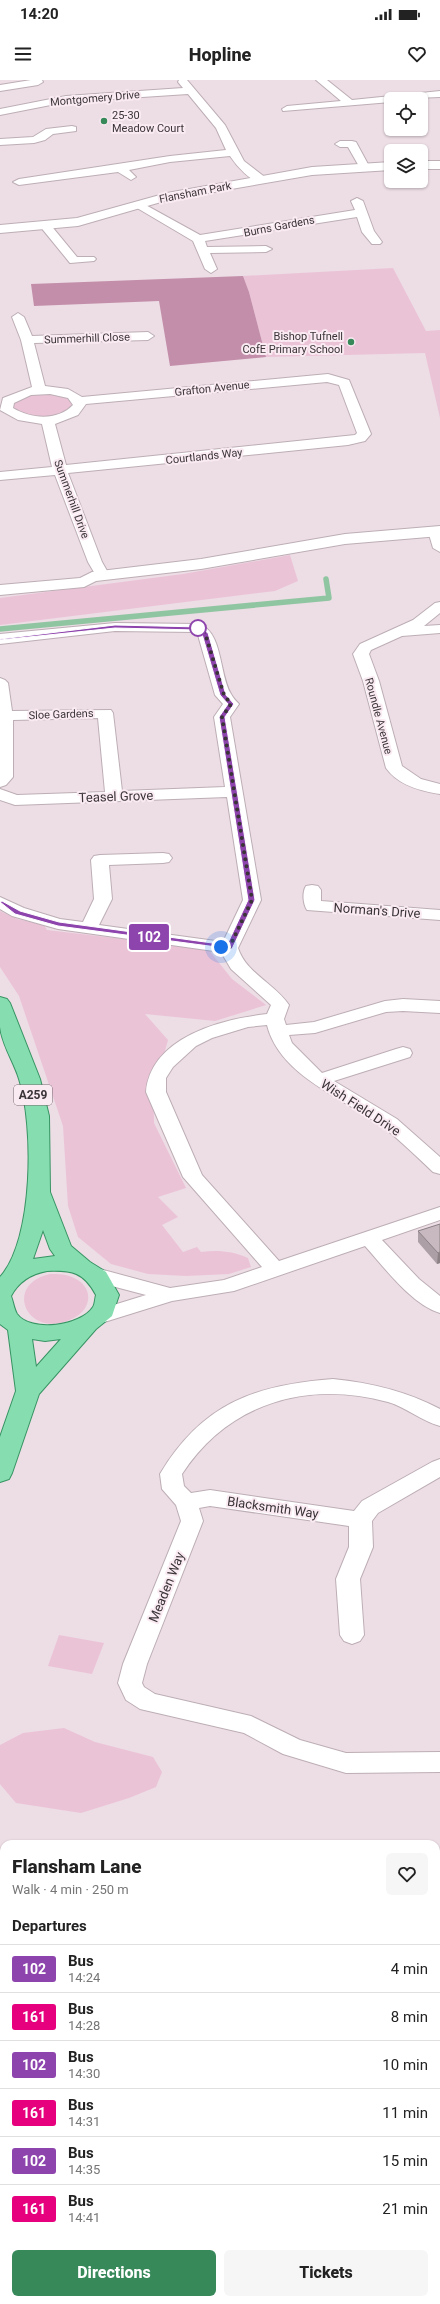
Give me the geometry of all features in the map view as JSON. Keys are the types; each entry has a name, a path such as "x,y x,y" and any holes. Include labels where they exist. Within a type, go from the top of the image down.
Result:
{"main road":[{"name":"A259","path":"0,1003 30,1079 38,1116 39,1192 31,1232 17,1274"},
{"name":"A259","path":"39,1192 61,1248 90,1272"},
{"path":"0,1473 28,1391 106,1307 108,1296 105,1285 90,1272 67,1264 49,1264 32,1267 17,1274 6,1284 0,1296 0,1307 7,1318 19,1326 34,1332 52,1334 70,1332 92,1322"},
{"path":"19,1326 28,1391"}],"street":[{"path":"181,80 221,127 233,152 248,170 262,180"},
{"path":"321,80 350,103"},
{"path":"0,88 38,82"},
{"name":"Montgomery Drive","path":"2,110 66,99 191,91"},
{"path":"288,109 440,94"},
{"path":"0,142 40,139 46,136 50,131 72,129"},
{"path":"340,144 352,144 364,166"},
{"path":"19,182 120,168 170,159 233,152"},
{"path":"428,165 440,165"},
{"name":"Flansham Park","path":"0,229 83,220 167,197 262,180 324,170 364,166 384,166"},
{"path":"120,168 131,177"},
{"path":"357,200 360,213 368,232 376,242"},
{"path":"138,205 184,228 198,239 211,269"},
{"name":"Burns Gardens","path":"198,239 360,213"},
{"path":"45,225 74,261 90,259"},
{"path":"203,250 249,245 266,249"},
{"path":"18,317 27,340 40,390"},
{"name":"Summerhill Close","path":"27,340 148,336"},
{"name":"Grafton Avenue","path":"80,401 320,378 336,379 344,383 364,434 360,438 348,441"},
{"path":"40,390 68,393 80,401 80,406 70,415 47,420 22,418 3,409 8,401 13,397 40,390"},
{"name":"Summerhill Drive","path":"47,420 60,470 95,562 98,577"},
{"name":"Courtlands Way","path":"0,476 348,441"},
{"path":"0,590 37,585 46,587 84,582 98,577 201,564 345,539 438,531 440,548"},
{"name":"Roundle Avenue","path":"440,606 430,616 396,634 365,647 361,654 371,681 390,758 394,768 402,777 416,784 440,789"},
{"path":"0,639 115,627 198,628 205,633 224,695 231,704 222,717 252,900 229,948 232,958 244,974 255,981 277,1000 280,1005 276,1025"},
{"name":"Roundle Avenue","path":"396,634 440,629"},
{"path":"0,683 5,777 0,782"},
{"name":"Sloe Gardens","path":"2,716 105,713 114,796"},
{"name":"Teasel Grove","path":"0,794 15,800 234,792"},
{"path":"89,928 103,899 100,860 163,858"},
{"name":"Norman's Drive","path":"312,898 440,915"},
{"path":"0,902 18,912 58,924 229,948"},
{"path":"276,1270 193,1177 161,1107 156,1092 157,1078 166,1064 189,1042 205,1034 246,1022 315,1027 385,1007 403,1004 440,1007"},
{"name":"Wish Field Drive","path":"276,1025 284,1045 319,1080 390,1123 440,1168"},
{"path":"319,1080 403,1053"},
{"path":"92,1322 170,1295 216,1289 370,1239 440,1213"},
{"path":"370,1239 410,1282 428,1298 440,1306"},
{"path":"90,1272 170,1295"},
{"name":"Meaden Way","path":"440,1419 396,1397 338,1387 310,1389 263,1398 231,1412 209,1426 189,1444 171,1474 173,1489 186,1502 192,1521 135,1664 130,1683 135,1693 149,1702 191,1710 251,1725 292,1747 346,1763 440,1762"},
{"path":"352,1634 348,1579 361,1547 360,1520 370,1507 440,1467"},
{"name":"Blacksmith Way","path":"186,1502 210,1498 360,1520"}],"shaded area":[{"name":"Bishop Tufnell CofE Primary School","path":"393,268 426,331 440,330 440,418 425,353 266,357 249,292 243,276"},
{"path":"243,276 249,292 266,357 170,366 159,301 34,306 31,284"},
{"path":"41,392 70,397 74,408 49,417 36,417 11,408 15,399"},
{"path":"290,555 298,581 275,591 0,625 0,598 183,574"},
{"path":"0,911 17,919 44,925 47,930 208,949 232,979 266,1005 215,1021 145,1014 168,1040 164,1054 153,1073 154,1123 186,1188 158,1197 178,1217 162,1225 183,1252 197,1247 201,1252 231,1252 248,1258 251,1267 229,1274 186,1276 148,1274 111,1264 78,1237 68,1206 63,1126 19,996 0,967"},
{"path":"50,1274 65,1275 74,1278 84,1286 87,1291 88,1302 82,1312 77,1316 60,1323 46,1323 35,1318 27,1310 24,1300 27,1289 35,1280"},
{"path":"59,1635 104,1643 92,1674 48,1666"},
{"path":"64,1728 95,1742 153,1757 162,1772 156,1787 129,1798 81,1813 16,1803 0,1784 0,1745 23,1733"}],"building":[{"path":"440,1224 440,1252 438,1253 418,1231"}],"waterway":[{"path":"0,629 329,598 326,579"}],"bus line":[{"name":"102","path":"0,639 115,627 198,628 205,633 224,695 231,704 222,717 252,900 229,948 58,924 18,912 0,902"}],"place":[{"name":"25-30 Meadow Court","path":"104,121"},
{"name":"Bishop Tufnell CofE Primary School","path":"351,342"}],"route":[{"path":"198,628 205,633 224,695 231,704 222,717 252,900 229,948 221,947"}]}
